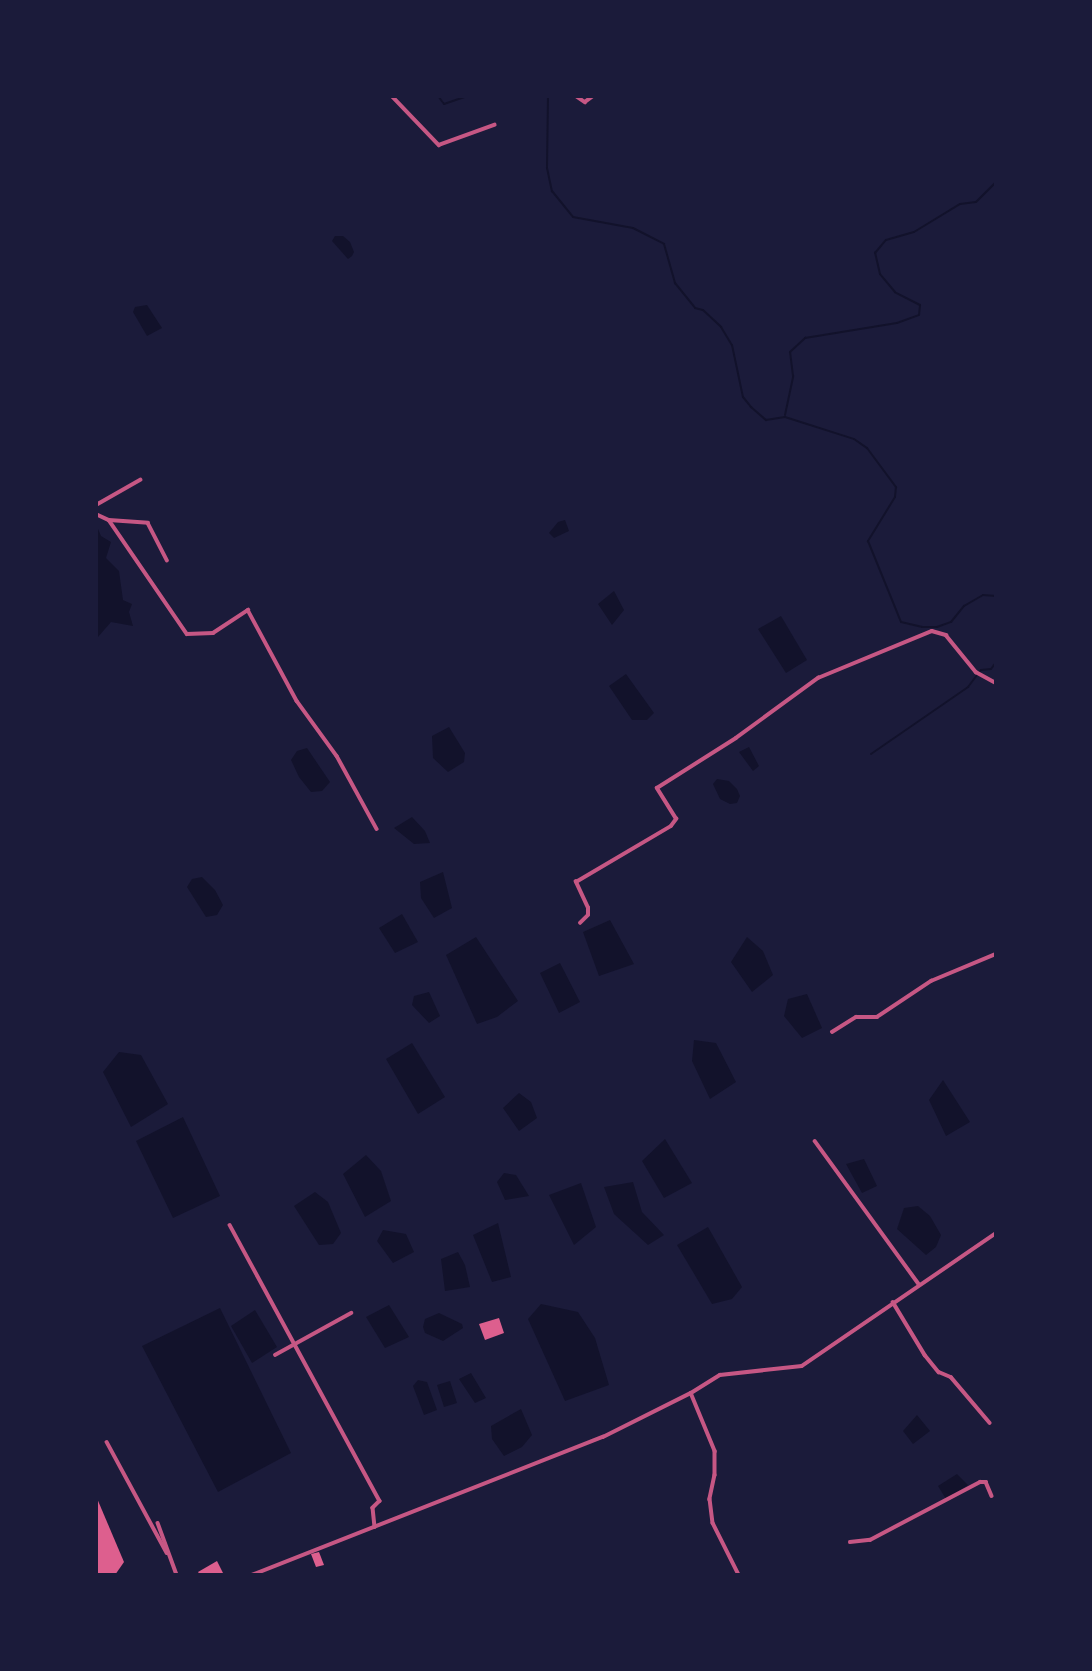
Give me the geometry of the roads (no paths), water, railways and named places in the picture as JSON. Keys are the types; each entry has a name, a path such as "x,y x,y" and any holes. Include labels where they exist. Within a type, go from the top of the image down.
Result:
{"street":[{"path":"392,96 439,145 494,125"},
{"path":"576,96 585,102 593,96"},
{"path":"96,505 140,480"},
{"path":"96,514 109,520 148,523 167,560"},
{"path":"109,520 187,634 213,633 248,610 297,701 337,756 377,829"},
{"path":"580,922 588,915 588,908 576,883 671,826 676,819 657,788 736,737 786,698 818,678 932,631 946,635 976,673 996,682"},
{"path":"832,1032 856,1017 877,1017 931,981 996,954"},
{"path":"815,1141 919,1284"},
{"path":"230,1224 292,1343 380,1501 373,1508 375,1528"},
{"path":"252,1575 603,1437 691,1393 720,1375 802,1366 996,1233"},
{"path":"893,1302 925,1355 939,1372 951,1377 990,1423"},
{"path":"275,1355 292,1343 351,1314"},
{"path":"691,1393 715,1451 710,1499 713,1523 739,1575"},
{"path":"107,1442 177,1575"},
{"path":"850,1542 870,1540 980,1482 986,1482 992,1496"},
{"path":"158,1523 167,1553"}],"waterway":[{"path":"438,96 444,104 467,96"},
{"path":"548,96 547,168 552,191 573,217 633,228 664,244 675,283 695,308 703,310 721,327 732,345 743,397 751,407 766,420 785,417 854,439 867,448 896,487 895,497 868,541 901,622 937,627 951,622 964,606 983,595 996,596"},
{"path":"785,415 793,376 790,352 805,338 897,323 919,315 920,305 895,292 880,274 875,253 886,240 914,232 960,204 976,202 996,182"},
{"path":"871,754 968,687 981,670 991,669 996,662"}]}
